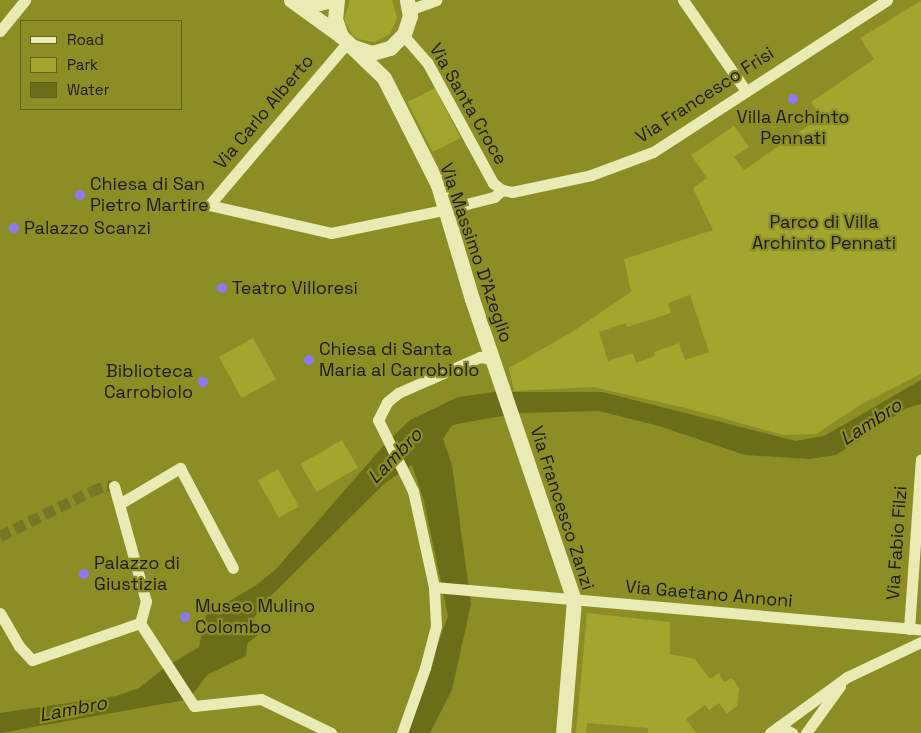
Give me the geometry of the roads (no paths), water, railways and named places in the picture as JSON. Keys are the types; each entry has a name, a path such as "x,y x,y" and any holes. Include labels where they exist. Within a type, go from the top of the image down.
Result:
{"street":[{"path":"0,31 25,0"},
{"path":"291,0 346,41 372,53 399,40"},
{"path":"297,0 319,3 332,0"},
{"path":"338,0 335,19 346,41"},
{"path":"384,78 389,54 409,22 408,5 436,0"},
{"path":"683,0 746,92"},
{"name":"Via Francesco Frisi","path":"209,205 330,233 444,210 494,197 502,190 520,192 560,184 631,161 674,140 887,0"},
{"name":"Via Santa Croce","path":"399,40 427,62 494,183 502,190"},
{"name":"Via Massimo D'Azeglio","path":"346,41 384,78 438,185 444,210 492,359"},
{"name":"Via Carlo Alberto","path":"209,205 346,41"},
{"path":"402,733 425,668 436,626 437,587 420,517 405,469 388,442 378,420 392,398 421,381 480,357 492,359"},
{"name":"Via Francesco Zanzi","path":"492,359 574,600 563,733"},
{"name":"Via Fabio Filzi","path":"909,629 921,459"},
{"path":"121,503 180,468 233,568"},
{"path":"114,486 121,503 146,601 140,623 191,702 261,699 331,733"},
{"name":"Via Gaetano Annoni","path":"437,587 921,630"},
{"path":"0,613 21,648 32,660 140,623"},
{"path":"775,730 847,677 921,642"},
{"path":"806,733 847,677"},
{"path":"775,730 792,733"}],"water":[{"name":"Lambro","path":"921,380 921,404 907,408 836,455 809,459 745,455 659,426 599,411 519,413 452,425 443,439 452,465 471,604 452,690 430,733 406,733 448,616 424,501 412,465 385,483 267,600 254,618 259,634 247,644 246,656 207,675 191,696 185,700 0,733 0,713 116,696 139,688 164,668 199,647 206,615 255,586 276,569 385,444 410,420 458,397 494,392 602,392 796,441 824,436"}],"tunnel":[{"path":"0,536 92,491 107,485 114,486"}],"place":[{"name":"Villa Archinto Pennati","path":"793,99"},
{"name":"Chiesa di San Pietro Martire","path":"80,195"},
{"name":"Palazzo Scanzi","path":"14,228"},
{"name":"Teatro Villoresi","path":"222,288"},
{"name":"Chiesa di Santa Maria al Carrobiolo","path":"309,360"},
{"name":"Biblioteca Carrobiolo","path":"203,382"},
{"name":"Palazzo di Giustizia","path":"84,574"},
{"name":"Museo Mulino Colombo","path":"185,617"}],"park label":[{"name":"Parco di Villa Archinto Pennati","path":"824,233"}]}
